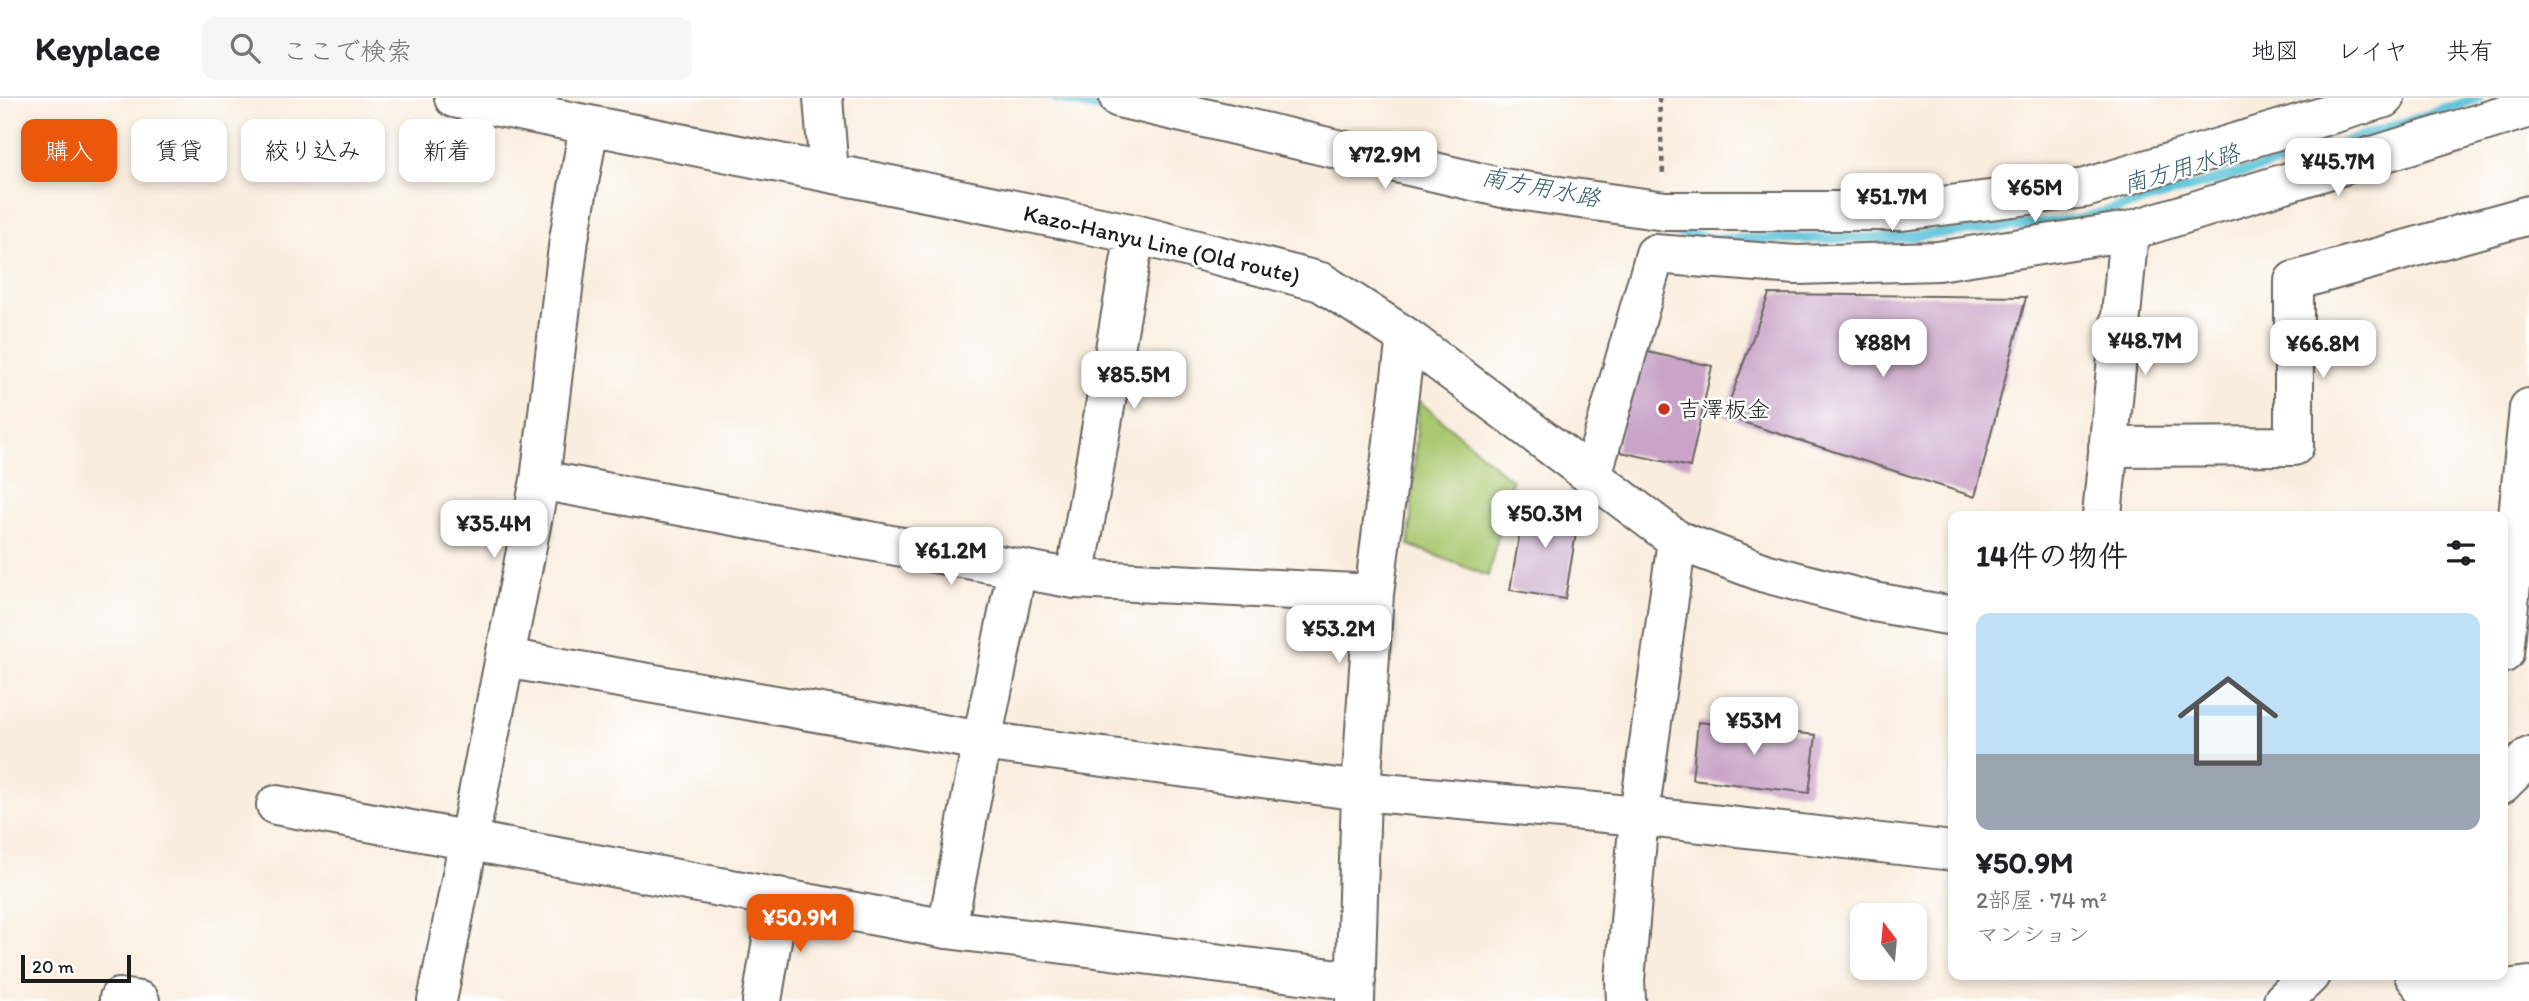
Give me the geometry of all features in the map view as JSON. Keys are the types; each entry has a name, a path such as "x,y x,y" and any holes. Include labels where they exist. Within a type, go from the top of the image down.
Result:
{"street":[{"name":"Kazo-Hanyu Line (Old route)","path":"454,98 1135,234 1321,282 1406,337 1677,540 1789,580 1874,602 1948,615"},
{"path":"823,98 828,173"},
{"path":"1119,98 1503,188 1665,211 1902,211 2085,188 2385,98"},
{"path":"1592,476 1655,254 1796,265 1938,261 2129,231 2529,108"},
{"path":"436,1001 540,480 569,239 589,126"},
{"path":"2108,447 2294,446 2294,281 2529,215"},
{"path":"2102,511 2129,231"},
{"path":"1075,579 1135,234"},
{"path":"276,805 947,929 1355,991 1361,791 1374,594 1406,337"},
{"path":"2512,654 2521,561 2529,408"},
{"path":"540,480 1075,579 1374,594"},
{"path":"1626,1001 1625,980 1639,816 1677,540"},
{"path":"947,929 1017,569"},
{"path":"505,658 982,741 1361,791 1639,816 1948,850"},
{"path":"2508,778 2529,757"},
{"path":"762,1001 779,897"},
{"path":"2283,1001 2305,980"},
{"path":"2426,991 2529,986"},
{"path":"118,1001 119,998 140,1001"}],"path":[{"path":"1659,98 1665,211"}],"green space":[{"path":"1419,401 1512,480 1488,576 1409,545"}],"building":[{"path":"1769,294 2026,297 1975,497 1724,416"},
{"name":"吉澤板金","path":"1638,350 1712,366 1690,467 1616,451"},
{"path":"1525,500 1580,509 1565,599 1510,590"},
{"path":"1698,722 1816,735 1809,793 1692,779"}],"waterway":[{"name":"南方用水路","path":"1056,98 1118,113"},
{"name":"南方用水路","path":"1677,233 1718,239 1893,238 2076,220 2312,153 2479,98"},
{"name":"南方用水路","path":"1629,225 1649,228"}],"place":[{"name":"吉澤板金","path":"1664,409"}]}
